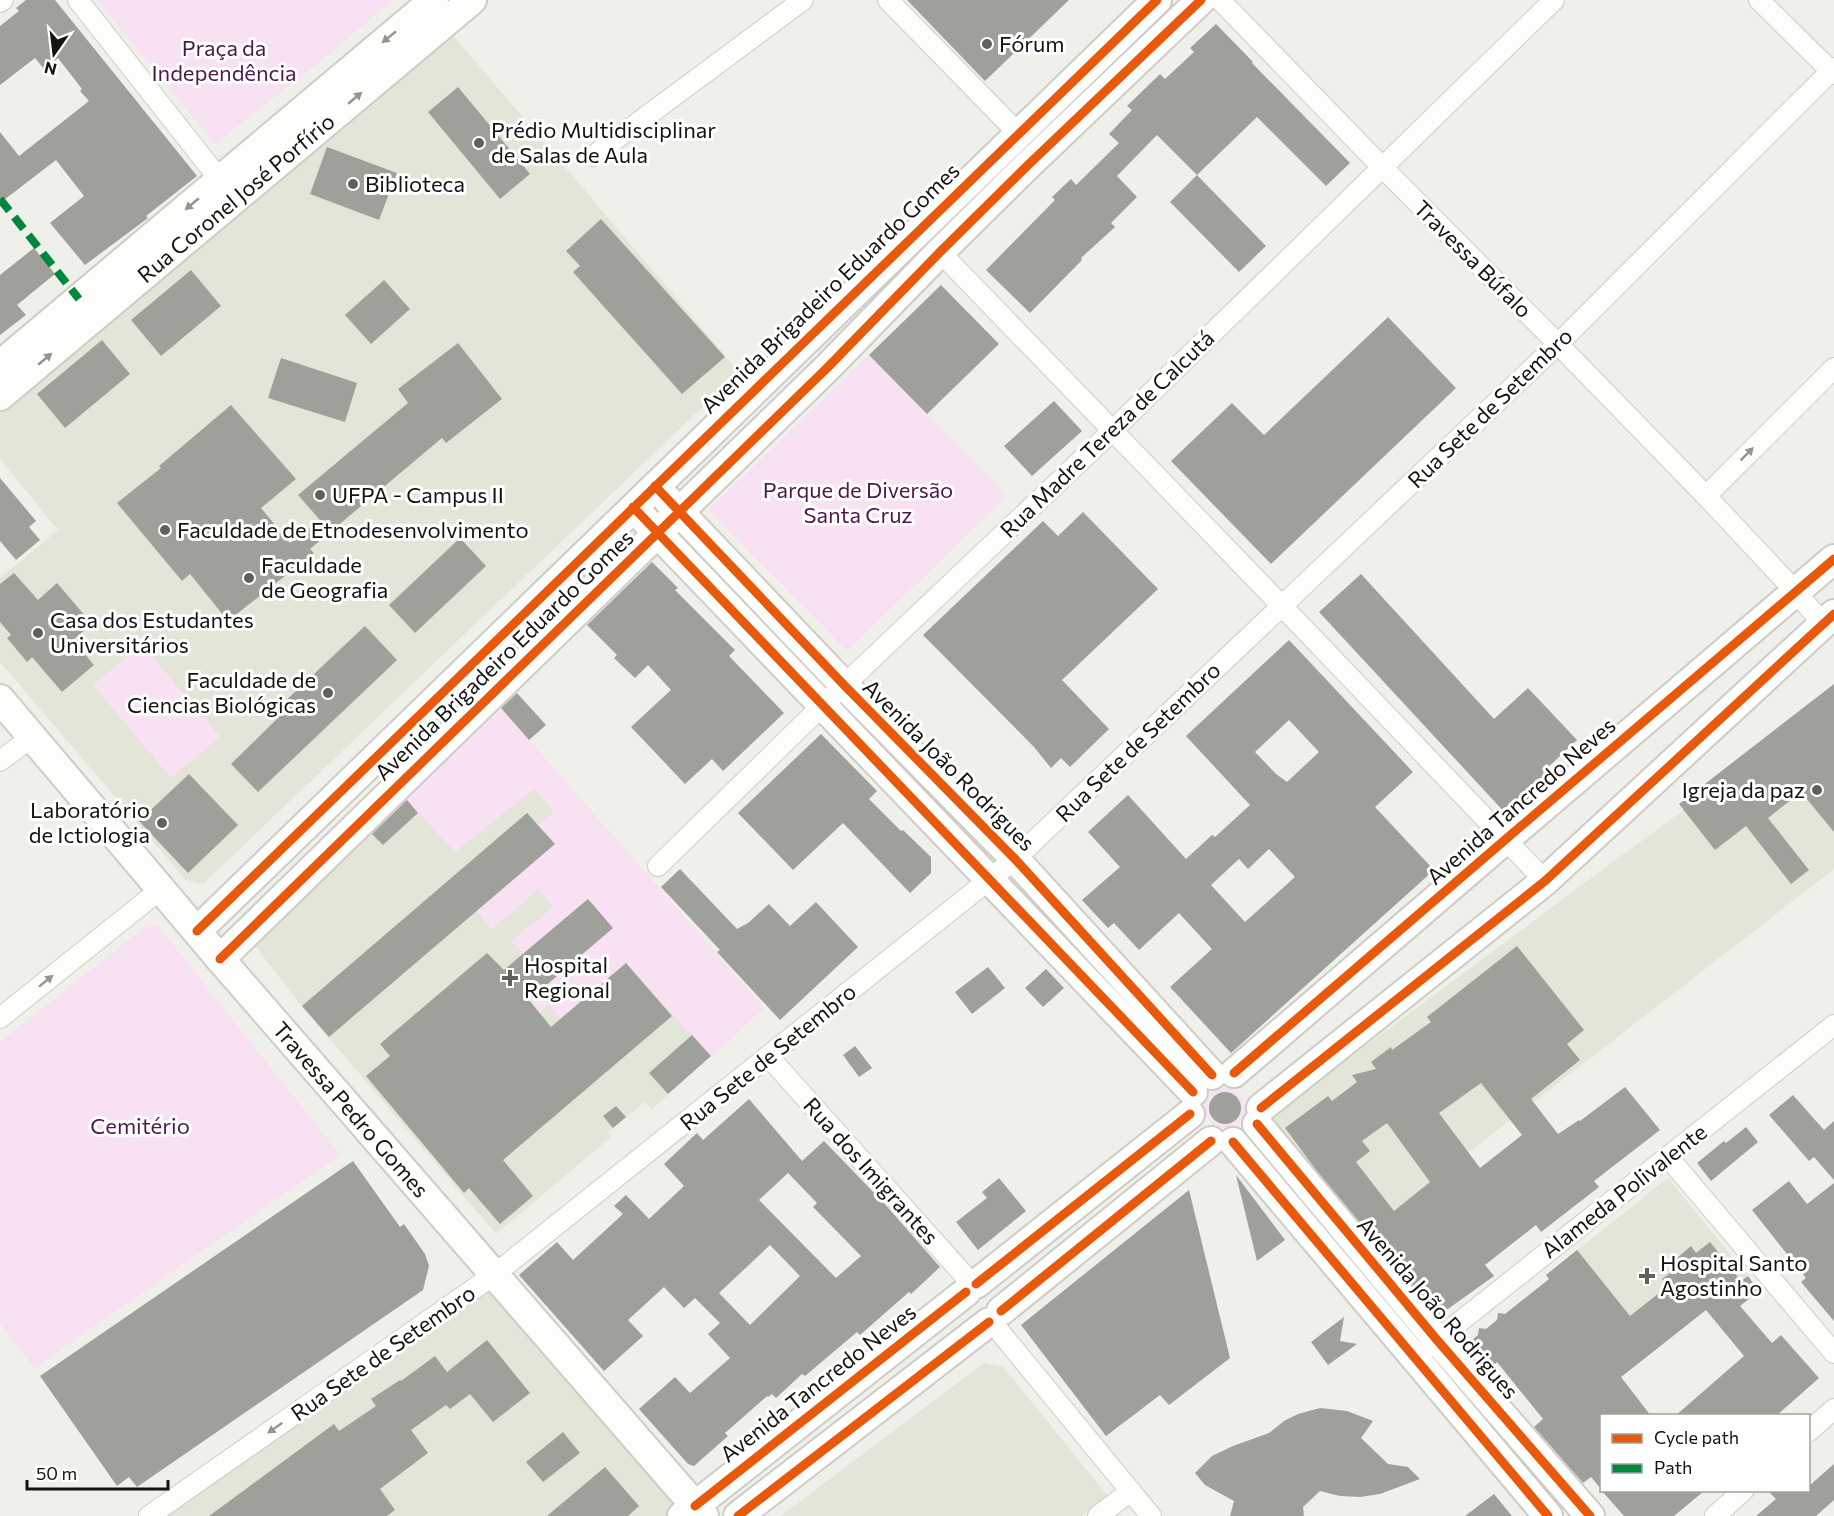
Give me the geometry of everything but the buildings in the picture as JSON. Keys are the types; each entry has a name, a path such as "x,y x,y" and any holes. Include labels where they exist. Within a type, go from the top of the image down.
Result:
{"street":[{"path":"78,0 228,190"},
{"name":"Rua Coronel José Porfírio","path":"0,396 228,190 347,71 434,0"},
{"name":"Rua Coronel José Porfírio","path":"0,365 472,0"},
{"path":"593,156 803,0"},
{"path":"888,0 1012,139 1027,166"},
{"name":"Avenida Brigadeiro Eduardo Gomes","path":"197,931 1156,0"},
{"name":"Avenida Brigadeiro Eduardo Gomes","path":"220,959 826,368 1027,166 1201,0"},
{"name":"Travessa Búfalo","path":"1220,0 1706,496 1796,592 1828,619"},
{"name":"Rua Madre Tereza de Calcutá","path":"658,866 823,705 1112,430 1554,0"},
{"path":"1760,0 1833,71"},
{"name":"Rua Sete de Setembro","path":"148,1516 495,1274 1015,859 1558,344 1833,71"},
{"path":"940,252 1545,881"},
{"path":"804,340 826,368"},
{"path":"1706,496 1834,368"},
{"name":"Avenida João Rodrigues","path":"655,486 844,685 1015,859 1207,1089"},
{"path":"633,507 989,879 1207,1089"},
{"path":"699,576 722,556"},
{"name":"Avenida Tancredo Neves","path":"694,1513 972,1287 1506,839 1834,559"},
{"path":"528,608 552,635"},
{"path":"738,1516 1222,1141 1245,1137 1259,1116 1545,881 1828,619"},
{"name":"Travessa Pedro Gomes","path":"0,699 220,959 495,1274 694,1513"},
{"path":"0,761 32,737"},
{"path":"0,1018 161,889"},
{"name":"Alameda Polivalente","path":"1414,1358 1668,1157 1832,1031"},
{"name":"Rua dos Imigrantes","path":"768,1056 972,1287"},
{"path":"1207,1089 1245,1078 1254,1086 1259,1096 1259,1116"},
{"path":"1207,1089 1194,1125 1201,1134 1222,1141 1414,1358 1548,1516"},
{"name":"Avenida João Rodrigues","path":"1259,1116 1437,1340 1590,1516"},
{"path":"1668,1157 1834,1353"},
{"path":"972,1287 962,1304 967,1315 977,1322 994,1318"},
{"path":"994,1318 1152,1516"},
{"path":"1810,1431 1834,1409"},
{"path":"1098,1516 1131,1491"},
{"path":"1715,1516 1743,1492"}],"shaded area":[{"name":"UFPA - Campus II","path":"452,34 739,372 203,884 186,880 0,662 0,578 58,530 0,459 0,405"},
{"path":"1834,698 1834,869 1424,1187 1494,1276 1435,1319 1361,1237 1270,1117"},
{"name":"Hospital Regional","path":"497,704 764,1008 652,1109 645,1102 608,1132 611,1137 496,1234 300,1004 252,942"},
{"name":"Hospital Santo Agostinho","path":"1668,1178 1748,1276 1628,1372 1572,1303 1489,1369 1479,1332 1497,1320 1502,1313 1506,1314 1549,1279 1546,1275"},
{"path":"494,1280 688,1504 672,1516 157,1516"},
{"path":"984,1363 1003,1367 1108,1496 1081,1516 781,1516"}],"green space":[{"name":"Praça da Independência","path":"97,0 392,0 329,54 215,144"},
{"name":"Parque de Diversão Santa Cruz","path":"869,355 1007,496 847,651 709,510"},
{"path":"142,644 220,737 171,778 93,685"},
{"path":"497,704 764,1008 710,1057 626,963 560,1018 549,1005 539,1013 529,1000 612,928 587,899 523,954 511,941 553,907 538,889 492,930 476,911 554,844 538,825 554,812 534,789 455,852 403,796"},
{"name":"Cemitério","path":"149,924 159,927 340,1155 34,1368 0,1323 0,1042"},
{"path":"1225,1088 1239,1094 1245,1108 1239,1122 1225,1128 1211,1122 1205,1108 1211,1094"}],"marked path":[{"path":"0,199 79,299"}],"cycle path":[{"path":"197,931 1157,0"},
{"path":"220,959 827,368 1027,166 1201,0"},
{"path":"655,486 844,685 1015,859 1212,1075"},
{"path":"633,507 1193,1092"},
{"path":"1234,1073 1834,559"},
{"path":"1261,1108 1545,881 1834,614"},
{"path":"976,1284 1190,1114"},
{"path":"1257,1124 1437,1340 1590,1516"},
{"path":"1001,1311 1211,1141"},
{"path":"1233,1142 1548,1516"},
{"path":"695,1506 966,1292"},
{"path":"738,1516 989,1322"}],"place":[{"name":"Fórum","path":"987,44"},
{"name":"Prédio Multidisciplinar de Salas de Aula","path":"479,143"},
{"name":"Biblioteca","path":"353,184"},
{"name":"UFPA - Campus II","path":"320,495"},
{"name":"Faculdade de Etnodesenvolvimento","path":"165,530"},
{"name":"Faculdade de Geografia","path":"249,578"},
{"name":"Casa dos Estudantes Universitários","path":"38,633"},
{"name":"Faculdade de Ciencias Biológicas","path":"328,693"},
{"name":"Igreja da paz","path":"1817,790"},
{"name":"Laboratório de Ictiologia","path":"162,823"},
{"name":"Hospital Regional","path":"510,978"},
{"name":"Hospital Santo Agostinho","path":"1647,1276"}]}
